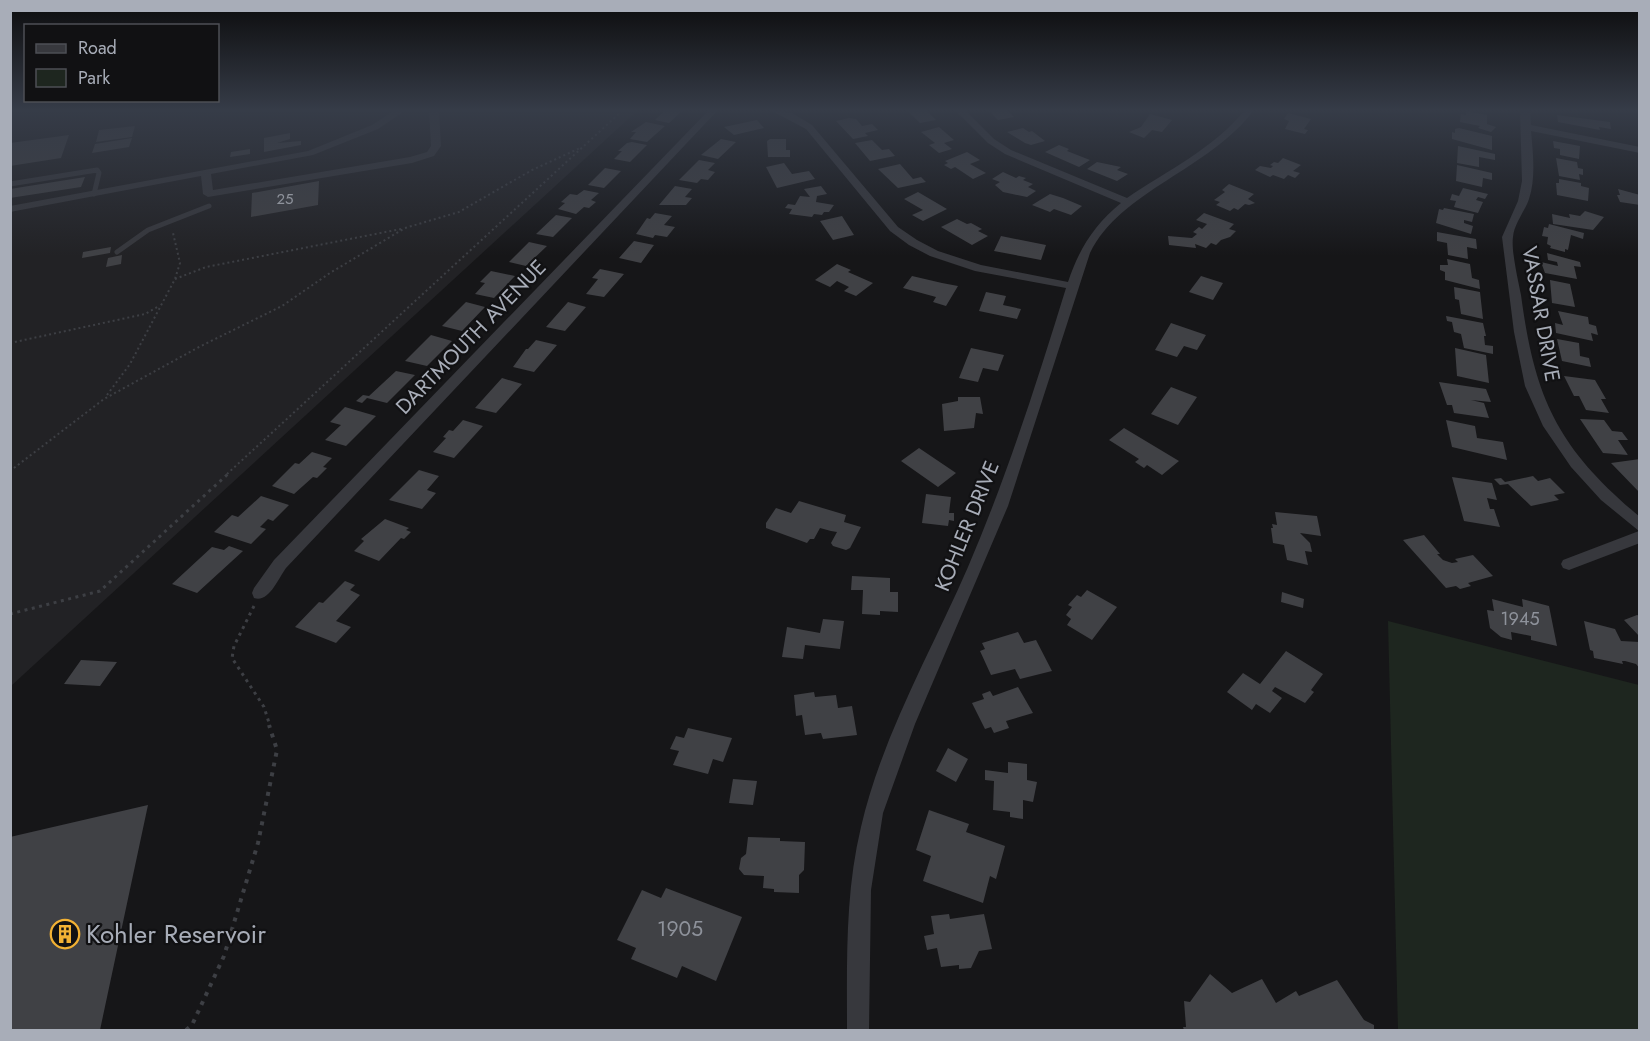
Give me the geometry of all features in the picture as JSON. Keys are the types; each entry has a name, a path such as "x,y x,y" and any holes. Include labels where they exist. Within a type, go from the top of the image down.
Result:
{"street":[{"path":"10,209 282,159"},
{"path":"206,174 208,194 416,159"},
{"name":"DARTMOUTH AVENUE","path":"261,593 280,564 668,159"},
{"path":"835,159 894,229 909,242 954,261 1072,286"},
{"path":"1024,159 1129,203"},
{"name":"KOHLER DRIVE","path":"858,1030 857,917 867,841 885,776 927,673 998,513 1060,330 1072,286 1095,233 1129,203 1195,159"},
{"name":"VASSAR DRIVE","path":"1526,159 1523,201 1513,217 1507,237 1531,384 1543,415 1564,448 1611,501 1640,526"},
{"path":"1569,564 1640,537"}],"lane":[{"path":"10,184 97,170 99,173 94,194"},
{"path":"117,252 127,241 156,226 209,206"}],"path":[{"path":"175,279 206,267 405,228 459,212 532,170 557,159"},
{"path":"10,614 100,591 571,159"},
{"path":"10,471 104,399 199,347 282,306 330,273 405,228"},
{"path":"104,399 119,382 175,279 180,263 177,248"},
{"path":"10,343 145,314 162,304"},
{"path":"186,1030 192,1025 224,956 258,843 277,750 264,707 232,658 234,646 261,593"}],"shaded area":[{"path":"11,159 585,159 11,686"}],"green space":[{"path":"1388,621 1639,685 1639,1030 1398,1030"}],"building":[{"path":"10,159 57,159 10,166"},
{"path":"614,159 633,159 630,162"},
{"path":"951,159 978,159 980,160 970,164 986,173 973,179 955,167 951,169 944,165 948,163 945,161"},
{"path":"1060,159 1090,160 1079,167"},
{"path":"1284,159 1301,165 1293,171 1300,173 1295,178 1288,175 1284,179 1273,175 1270,177 1255,170 1260,166 1271,168 1273,166 1270,165 1274,162 1278,163"},
{"path":"1457,159 1479,159 1479,167 1457,163"},
{"path":"1556,159 1577,162 1578,168 1583,169 1583,175 1579,174 1580,180 1559,176"},
{"path":"699,160 715,163 708,170 715,172 708,180 701,179 697,183 679,180"},
{"path":"1097,162 1121,167 1117,170 1128,174 1117,181 1087,169"},
{"path":"784,163 792,174 809,171 815,179 777,188 766,167"},
{"path":"900,164 913,179 921,177 926,182 898,188 878,169"},
{"path":"1457,165 1492,173 1492,180 1483,178 1482,187 1456,181"},
{"path":"605,168 621,171 604,188 588,185"},
{"path":"1003,172 1016,178 1019,176 1026,178 1023,180 1033,184 1028,187 1036,191 1027,197 1003,192 995,185 1000,182 992,179"},
{"path":"85,177 81,187 10,198 10,189"},
{"path":"1559,179 1581,183 1581,186 1589,188 1588,201 1557,195 1556,183 1559,183"},
{"path":"319,181 318,205 251,217 252,193"},
{"path":"1229,184 1254,194 1248,199 1255,203 1245,204 1238,210 1234,208 1230,211 1216,205 1220,202 1214,200 1225,192 1222,190"},
{"path":"675,186 692,189 685,197 692,198 686,205 659,205"},
{"path":"821,186 827,194 817,196 816,202 834,205 829,212 824,212 822,215 814,214 812,217 789,214 792,209 785,208 788,204 795,205 800,196 810,197 804,189"},
{"path":"1463,188 1488,194 1485,199 1478,197 1476,200 1483,202 1478,213 1454,207 1456,201 1450,200 1452,194 1459,196"},
{"path":"1618,189 1640,195 1640,205 1620,202 1617,195 1620,195"},
{"path":"584,190 599,193 591,200 596,202 589,208 584,207 576,214 558,209 565,203 561,202 570,194 577,195"},
{"path":"918,192 947,209 923,221 912,215 923,210 904,199"},
{"path":"1050,194 1082,206 1071,215 1054,209 1050,212 1032,205"},
{"path":"1439,209 1474,214 1472,222 1464,220 1464,223 1473,226 1471,234 1436,223"},
{"path":"1585,211 1604,217 1593,230 1553,224 1552,214 1570,218 1569,214 1580,216"},
{"path":"655,213 672,216 664,225 675,227 667,237 655,235 653,238 636,234 647,218 650,219"},
{"path":"1204,213 1234,224 1229,229 1236,231 1216,245 1211,243 1206,248 1195,244 1196,248 1169,245 1168,236 1192,238 1197,234 1193,232 1199,227 1202,229 1207,224 1196,220"},
{"path":"556,215 572,218 553,237 536,234"},
{"path":"842,216 854,235 833,240 820,221"},
{"path":"957,219 982,229 978,231 988,236 972,245 941,227"},
{"path":"1549,224 1584,233 1583,239 1571,235 1568,250 1565,249 1565,252 1550,248 1551,246 1547,244 1548,237 1542,236 1544,227 1548,228"},
{"path":"1437,232 1476,239 1477,249 1467,247 1468,259 1448,255 1447,243 1437,241"},
{"path":"1001,236 1046,245 1041,260 994,251"},
{"path":"634,241 654,245 641,263 619,258"},
{"path":"529,242 547,246 526,266 509,262"},
{"path":"111,247 110,253 82,258 83,252"},
{"path":"1547,253 1580,262 1581,267 1574,266 1577,279 1545,273 1541,262 1558,266 1557,262 1548,260"},
{"path":"122,255 121,264 106,267 108,258"},
{"path":"1447,259 1470,264 1472,278 1479,280 1480,289 1445,280 1445,272 1440,270 1440,265 1448,265"},
{"path":"837,264 851,270 848,272 873,283 856,296 844,291 849,287 837,281 830,287 815,280"},
{"path":"600,269 624,274 604,297 586,294 598,279 592,278"},
{"path":"491,271 515,276 494,298 475,294 485,283 480,282"},
{"path":"912,276 958,286 946,306 933,302 936,297 903,288"},
{"path":"1201,276 1223,283 1213,300 1189,292"},
{"path":"1550,280 1570,284 1575,307 1552,303"},
{"path":"1454,287 1480,292 1483,319 1461,314 1459,300 1455,299"},
{"path":"986,292 1006,296 1003,305 1021,309 1017,319 979,311"},
{"path":"466,302 485,307 462,331 442,326"},
{"path":"568,302 586,307 565,331 546,327"},
{"path":"1558,311 1588,317 1589,324 1596,326 1598,335 1591,333 1593,341 1556,333 1555,323 1563,325"},
{"path":"1446,316 1483,323 1486,336 1484,336 1485,345 1493,346 1493,354 1464,348 1461,334 1454,332 1452,322 1447,321"},
{"path":"1171,323 1206,335 1197,350 1184,346 1177,357 1155,350"},
{"path":"431,335 452,341 427,366 405,361"},
{"path":"1557,339 1579,343 1580,356 1589,358 1591,367 1562,361"},
{"path":"536,340 557,345 534,372 513,367 526,349"},
{"path":"971,348 1004,355 998,371 983,368 978,382 959,378"},
{"path":"1455,348 1486,355 1489,383 1457,376"},
{"path":"396,371 415,375 387,403 367,398 362,403 356,401 363,395 369,396"},
{"path":"1564,376 1595,380 1606,399 1601,399 1609,413 1586,410 1579,396 1574,396"},
{"path":"502,378 522,384 496,413 475,408"},
{"path":"1439,382 1486,389 1491,402 1471,400 1484,403 1489,418 1454,413 1452,405 1447,405"},
{"path":"1171,387 1197,397 1178,425 1151,414"},
{"path":"958,397 980,397 983,414 976,413 974,428 944,431 942,404 958,401"},
{"path":"345,407 376,416 346,446 325,440 341,425 330,422"},
{"path":"1580,419 1604,420 1612,431 1622,432 1628,440 1618,440 1628,455 1603,453"},
{"path":"463,420 483,426 454,458 433,452 446,438 443,437 449,430 453,431"},
{"path":"1446,420 1475,426 1477,438 1503,442 1507,460 1452,447"},
{"path":"1124,428 1179,461 1162,475 1147,465 1144,468 1135,462 1139,459 1109,440"},
{"path":"919,448 956,473 938,487 901,461"},
{"path":"312,452 332,458 323,467 327,468 317,478 313,477 294,494 272,486 295,463 299,464"},
{"path":"1640,459 1640,493 1611,463"},
{"path":"419,470 439,476 427,490 436,493 422,509 389,500"},
{"path":"1533,476 1538,481 1550,478 1565,493 1554,495 1559,500 1531,506 1508,484 1500,485 1494,479 1501,478 1505,482"},
{"path":"1452,477 1492,483 1497,500 1487,498 1490,509 1494,509 1500,527 1464,521"},
{"path":"926,494 951,497 949,513 954,513 954,521 949,520 948,526 922,523"},
{"path":"261,496 289,505 273,521 268,519 260,527 266,529 251,544 214,532 232,515 238,517"},
{"path":"799,501 846,515 844,522 861,527 850,548 846,550 833,546 831,543 837,532 820,528 814,539 810,539 807,543 766,528 766,523 776,508 791,513"},
{"path":"1275,512 1317,516 1321,536 1300,533 1310,543 1312,552 1305,551 1308,565 1287,560 1284,545 1273,543 1271,528 1273,528 1272,524 1277,525"},
{"path":"385,519 409,528 406,530 411,532 404,539 401,538 379,561 354,551 364,541 361,539"},
{"path":"1424,535 1443,560 1458,562 1455,559 1473,555 1493,576 1468,583 1471,586 1460,589 1456,586 1446,588 1403,540"},
{"path":"229,546 243,551 197,593 172,584 212,547 224,550"},
{"path":"852,576 890,578 890,592 898,592 898,612 880,611 880,615 862,614 863,590 851,590"},
{"path":"345,581 355,585 350,590 360,595 336,621 351,627 336,643 295,627 319,602 323,603"},
{"path":"1087,590 1117,607 1092,640 1067,625 1071,619 1066,615 1072,607 1068,605 1077,595 1081,597"},
{"path":"1282,592 1304,599 1303,608 1281,602"},
{"path":"1492,599 1523,607 1522,599 1549,606 1557,646 1531,640 1531,636 1511,632 1512,640 1501,637 1490,628 1487,610 1494,611"},
{"path":"1640,616 1640,637 1624,620"},
{"path":"823,619 844,621 840,649 805,645 803,659 782,657 787,627 820,633"},
{"path":"1584,621 1615,629 1621,641 1640,642 1640,669 1636,664 1625,661 1622,661 1623,664 1594,658"},
{"path":"1018,632 1024,643 1036,640 1052,671 1020,679 1015,669 991,675 980,651 985,649 982,643"},
{"path":"1286,651 1323,674 1311,690 1314,692 1305,703 1275,687 1272,691 1282,698 1270,713 1256,704 1252,710 1227,692 1243,673 1260,684"},
{"path":"81,660 117,662 100,686 64,684"},
{"path":"1018,687 1033,713 1006,721 1009,728 994,733 991,727 985,729 972,703 984,699 982,694 990,691 993,696"},
{"path":"814,692 815,697 836,695 838,708 852,706 857,735 823,739 821,733 805,735 802,715 796,716 794,695"},
{"path":"688,728 732,738 723,762 713,759 708,774 673,765 679,751 670,749 676,736 684,738"},
{"path":"948,748 968,759 956,782 936,771"},
{"path":"1008,762 1027,764 1027,780 1037,782 1033,802 1023,800 1023,819 1010,817 1010,812 993,810 994,781 985,780 985,770 1008,773"},
{"path":"733,779 757,781 753,805 729,803"},
{"name":"Kohler Reservoir","path":"148,805 100,1030 10,1030 10,837"},
{"path":"929,810 969,824 966,832 1005,846 996,879 990,876 983,903 923,881 931,856 916,850"},
{"path":"748,837 780,838 780,841 805,842 804,870 799,875 799,893 774,892 774,889 763,888 764,876 744,875 739,869 741,858 746,854"},
{"path":"666,888 742,917 716,981 682,966 677,978 631,959 636,948 617,940 642,890 661,898"},
{"path":"949,914 950,919 984,914 992,949 979,951 971,968 959,969 959,965 941,967 937,948 927,950 924,936 934,934 931,916"},
{"path":"1210,974 1232,993 1262,979 1276,1003 1296,991 1299,996 1337,980 1364,1020 1374,1025 1374,1030 1184,1030 1183,1027 1186,1027 1184,1001 1190,1002"}],"place":[{"name":"Kohler Reservoir","path":"65,934"}]}
